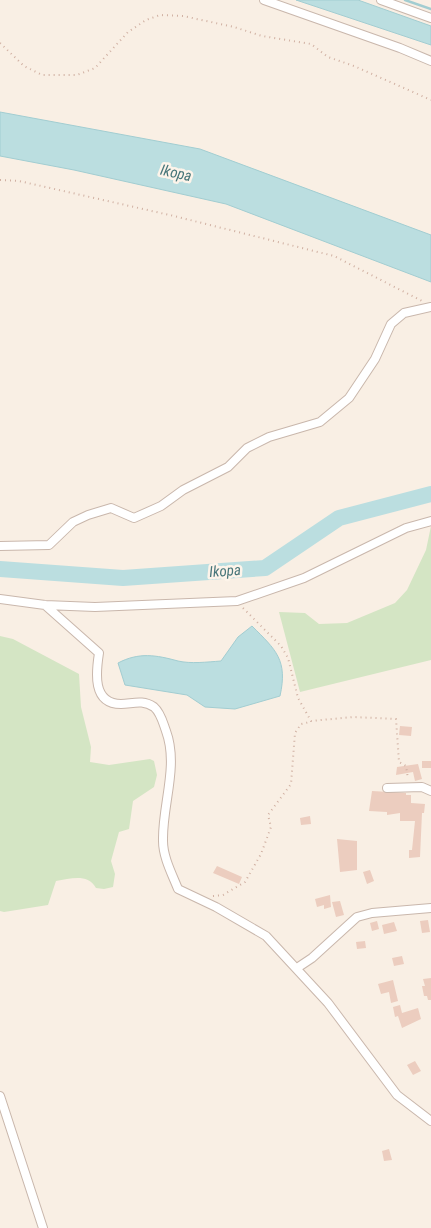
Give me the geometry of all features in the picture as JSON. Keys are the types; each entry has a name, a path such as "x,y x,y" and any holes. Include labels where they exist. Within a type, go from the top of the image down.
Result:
{"street":[{"path":"264,0 400,48 431,61"},
{"path":"381,0 431,18"},
{"path":"0,546 49,545 73,522 111,508 134,518 161,506 183,490 228,467 247,448 269,437 320,422 349,398 376,359 391,324 404,313 431,307"},
{"path":"0,599 45,605 95,606 237,601 304,578 406,528 431,521"},
{"path":"45,605 99,653 96,678 97,689 108,701 121,704 134,700 153,707 160,714 171,745 163,842 169,868 178,889 199,898 266,936 328,1003 397,1095 431,1121"},
{"path":"387,788 422,786 431,791"},
{"path":"297,968 312,958 357,917 372,913 431,908"},
{"path":"0,1096 43,1228"}],"path":[{"path":"0,43 24,66 42,75 77,75 95,68 128,32 146,20 160,15 182,16 234,27 262,36 311,44 328,57 354,66 431,100"},
{"path":"0,180 18,181 174,216 334,256 422,301"},
{"path":"237,601 281,646 288,658 298,698 311,722"},
{"path":"199,898 224,895 245,882 261,854 271,827 268,815 291,784 295,733 301,724 354,717 396,719 400,762 406,766 409,787"}],"green space":[{"path":"431,526 431,660 300,692 279,612 305,613 319,624 347,623 395,603 407,590 426,550"},
{"path":"0,636 13,639 79,674 81,707 91,747 90,762 109,765 150,759 154,761 157,775 154,787 133,801 129,829 119,832 111,861 115,874 113,887 96,888 88,880 78,878 56,881 48,905 4,912 0,911"}],"water":[{"path":"296,0 358,0 431,26 431,45"},
{"path":"0,112 200,149 431,235 431,282 226,204 74,170 0,156"},
{"path":"252,626 268,642 278,656 282,673 280,696 235,709 205,707 187,695 125,685 118,663 140,656 162,657 188,662 221,661 238,637"}],"building":[{"path":"400,726 412,727 411,736 399,735"},
{"path":"422,761 431,761 431,768 422,768"},
{"path":"418,764 422,779 415,781 413,772 396,775 397,767"},
{"path":"372,791 406,793 406,795 411,795 411,803 425,804 424,813 422,813 420,857 409,858 409,850 412,850 415,821 400,821 400,813 387,815 387,812 369,811"},
{"path":"310,816 311,824 301,825 300,818"},
{"path":"337,839 357,841 357,870 340,872"},
{"path":"217,866 242,877 239,884 213,873"},
{"path":"370,870 374,881 367,884 363,872"},
{"path":"330,895 331,907 324,909 324,905 317,907 315,899"},
{"path":"340,901 344,915 336,917 332,902"},
{"path":"428,920 430,932 422,933 420,921"},
{"path":"377,921 379,929 372,931 370,923"},
{"path":"394,922 397,931 384,934 382,925"},
{"path":"365,941 366,948 357,949 356,942"},
{"path":"402,956 404,964 394,966 392,958"},
{"path":"431,978 431,1000 428,1000 427,996 424,996 422,986 425,986 423,979"},
{"path":"393,980 398,1001 391,1003 389,992 381,994 378,984"},
{"path":"400,1005 402,1013 418,1008 421,1019 402,1028 398,1016 395,1017 393,1007"},
{"path":"415,1061 421,1071 413,1075 407,1065"},
{"path":"389,1149 392,1160 384,1161 382,1151"}],"waterway":[{"path":"405,0 431,9"},
{"name":"Ikopa","path":"0,569 123,578 265,568 339,518 431,494"}]}
